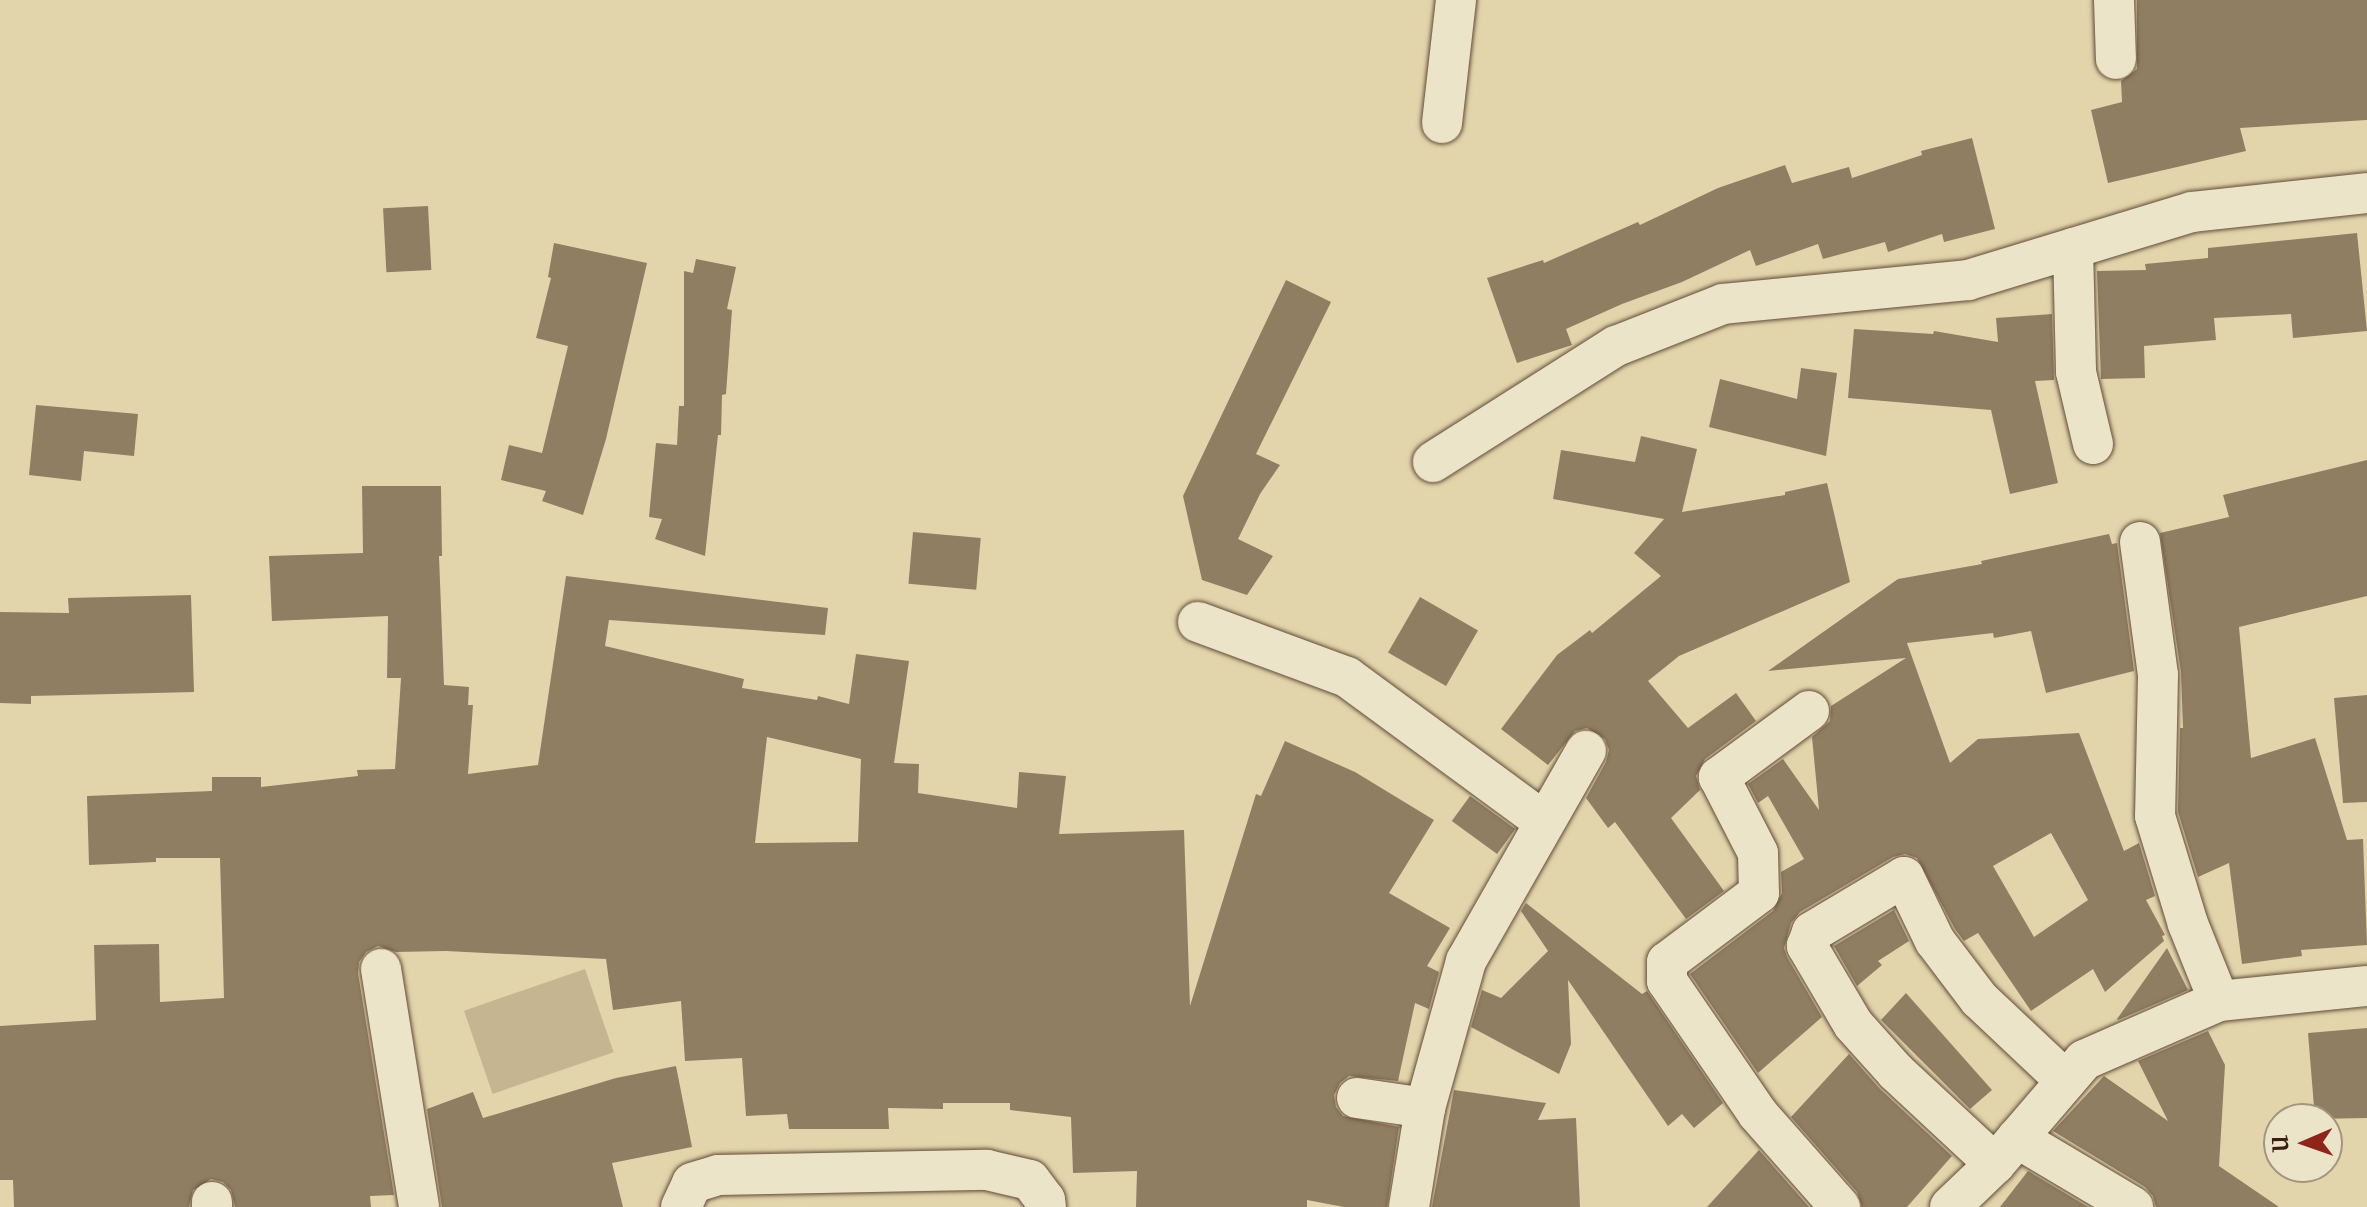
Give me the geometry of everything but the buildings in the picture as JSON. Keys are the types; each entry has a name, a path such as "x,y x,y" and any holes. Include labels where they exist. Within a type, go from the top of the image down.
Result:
{"street":[{"path":"1442,123 1456,0"},
{"path":"2114,0 2116,59"},
{"path":"1433,462 1616,346 1723,304 1968,280 2192,212 2367,193"},
{"path":"2073,248 2076,372 2093,444"},
{"path":"2140,542 2158,675 2155,816 2188,924 2219,1001"},
{"path":"1198,622 1347,677 1543,821"},
{"path":"1809,711 1719,777 1758,853 1759,893 1667,962 1667,981 1758,1114 1840,1207"},
{"path":"1409,1207 1425,1108 1466,961 1543,821 1586,751"},
{"path":"2065,1080 1979,999 1935,941 1904,877 1812,932 1807,946 1853,1024 1896,1072 2006,1151 2133,1207"},
{"path":"381,969 419,1207"},
{"path":"1950,1207 2006,1151 2084,1060 2219,1001 2367,986"},
{"path":"1357,1098 1425,1108"},
{"path":"681,1207 692,1183 718,1175 987,1170 1030,1180 1045,1200 1046,1207"}],"shaded area":[{"path":"585,969 614,1052 493,1094 464,1011"}]}
